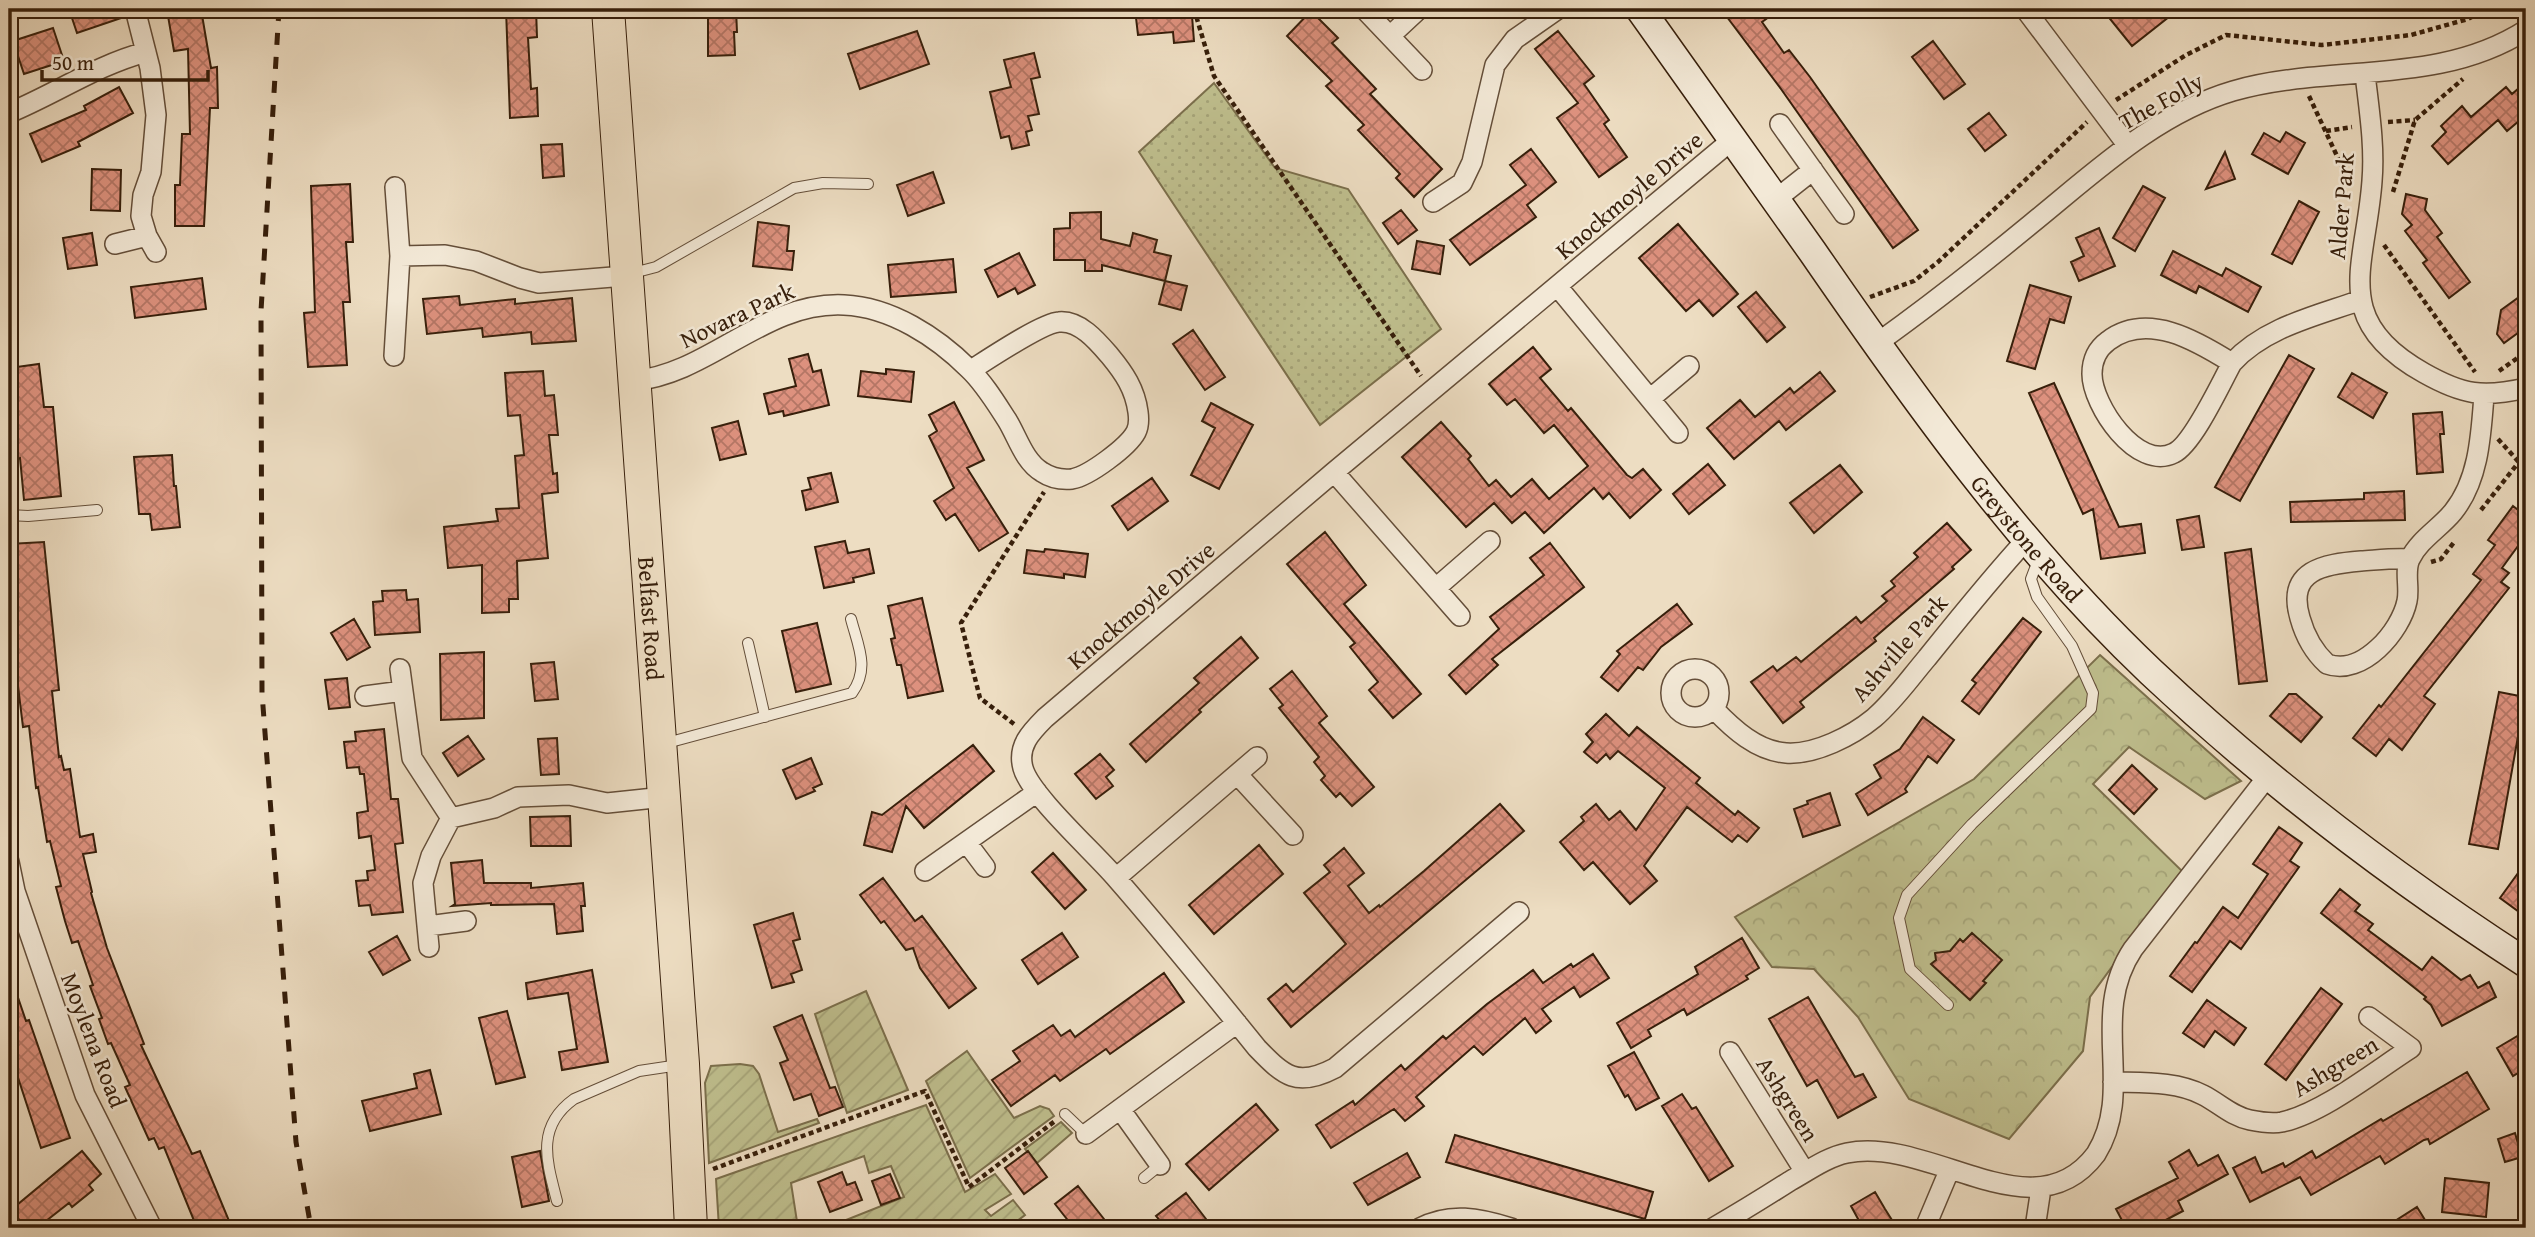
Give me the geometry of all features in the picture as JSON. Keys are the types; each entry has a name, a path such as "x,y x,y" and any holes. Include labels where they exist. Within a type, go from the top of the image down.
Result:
{"main road":[{"name":"Belfast Road","path":"608,9 683,1064 691,1228"},
{"name":"Greystone Road","path":"1640,9 1950,446 2034,547 2150,671 2268,776 2366,853 2526,963"}],"street":[{"path":"115,244 152,244 141,216 151,172 156,115 146,52 135,9"},
{"path":"1364,9 1422,70"},
{"path":"1390,36 1419,9"},
{"path":"1433,202 1462,183 1472,162 1495,65 1516,39 1558,9"},
{"path":"2025,9 2128,146"},
{"name":"The Folly","path":"1876,344 1952,289 2128,146 2201,104 2233,92 2301,80 2418,69 2463,58 2526,30"},
{"path":"9,113 49,96 104,67 146,52"},
{"name":"Alder Park","path":"2365,74 2371,124 2372,181 2359,270 2361,300 2369,324 2383,344 2407,364 2437,381 2463,391 2484,395 2526,388"},
{"path":"1780,124 1844,214"},
{"name":"Knockmoyle Drive","path":"1028,735 1334,472 1732,140"},
{"path":"1775,200 1813,170"},
{"path":"394,356 400,256 395,187"},
{"path":"400,256 445,255 466,259 539,283 625,276"},
{"name":"Knockmoyle Drive","path":"1557,286 1678,432"},
{"path":"2232,363 2198,343 2176,334 2155,329 2134,330 2115,336 2099,349 2093,365 2092,379 2106,416 2128,442 2150,455 2175,453 2189,440 2232,363 2246,349 2276,331 2361,300"},
{"name":"Novara Park","path":"633,380 653,379 673,373 770,321 816,305 847,305 878,311 912,326 971,370 1009,423 1031,463 1053,478"},
{"path":"971,370 1006,348 1058,322 1082,329 1099,343 1122,370 1133,389 1137,405 1139,422 1136,433 1115,453 1086,474 1070,479 1053,478"},
{"path":"1651,398 1689,366"},
{"path":"2409,559 2330,564 2319,567 2306,577 2297,592 2298,612 2310,642 2328,664 2339,666 2359,662 2376,649 2399,621 2407,602 2409,559 2452,513 2466,491 2482,425 2484,395"},
{"path":"1334,472 1460,616"},
{"path":"1437,587 1490,541"},
{"name":"Ashville Park","path":"1714,709 1749,740 1786,753 1814,749 1860,727 1889,703 1994,575 2034,547"},
{"path":"400,669 412,758 451,818"},
{"path":"365,696 403,691"},
{"path":"1028,735 1021,764 1037,792 1116,878 1279,1070 1294,1078 1306,1080 1320,1076 1347,1059 1519,912"},
{"path":"1116,878 1257,757"},
{"path":"1237,774 1293,835"},
{"name":"Ashgreen","path":"1713,1228 1805,1172 1847,1153 1886,1153 1949,1171 2006,1192 2040,1195 2074,1180 2097,1153 2107,1134 2113,1082 2113,995 2126,959 2268,776"},
{"path":"925,871 1037,792"},
{"path":"429,947 423,883 431,856 451,818 494,808 518,797 569,794 607,803 664,797"},
{"path":"967,843 985,867"},
{"name":"Moylena Road","path":"9,862 15,891 85,1095 146,1226"},
{"path":"428,926 466,921"},
{"name":"Ashgreen","path":"2113,1082 2184,1088 2203,1095 2247,1120 2280,1122 2300,1116 2327,1102 2411,1048 2369,1017"},
{"path":"1086,1133 1237,1023"},
{"name":"Ashgreen","path":"1730,1052 1805,1172"},
{"path":"1120,1109 1160,1165"},
{"path":"1924,1228 1949,1171"},
{"path":"2035,1228 2040,1195"},
{"path":"1420,1228 1449,1217 1463,1216 1511,1228"}],"lane":[{"path":"625,276 656,267 794,188 823,183 868,184"},
{"path":"9,515 97,510"},
{"path":"1948,1005 1910,969 1899,918 1907,895 1972,824 2091,709 2093,693 2072,646 2036,597 2031,579 2034,547"},
{"path":"659,745 852,693 861,681 863,667 851,619"},
{"path":"748,643 765,717"},
{"path":"558,1201 547,1159 546,1139 565,1106 574,1099 639,1072 683,1064"},
{"path":"1065,1114 1086,1133"},
{"path":"1144,1178 1160,1165"}],"path":[{"path":"1194,9 1214,76 1432,391"},
{"path":"2391,199 2415,120 2476,68 2485,50"},
{"path":"2301,80 2366,223 2475,372 2484,395"},
{"path":"2482,425 2526,470"},
{"path":"1028,735 980,698 961,623 1053,478"},
{"path":"689,1175 710,1171 925,1091 969,1186 1065,1114"}],"green space":[{"path":"1214,83 1275,168 1348,189 1441,329 1320,425 1139,152"},
{"path":"2100,655 2241,781 2205,799 2129,747 2093,784 2182,871 2090,997 2083,1051 2009,1139 1909,1099 1858,1017 1814,969 1772,967 1735,917 1974,779"},
{"path":"866,991 908,1090 847,1113 815,1014"},
{"path":"967,1051 1014,1118 1040,1106 1049,1109 1054,1116 970,1178 926,1081"},
{"path":"711,1066 753,1066 759,1074 778,1132 817,1119 819,1123 709,1163 705,1083"},
{"path":"926,1105 965,1192 995,1174 1011,1194 985,1210 991,1216 1013,1200 1025,1215 1008,1228 826,1228 904,1197 891,1166 869,1173 864,1156 791,1183 798,1228 719,1228 716,1179"},
{"path":"1061,1122 1072,1133 1037,1163 1025,1149"}],"building":[{"path":"69,9 123,9 124,17 77,33"},
{"path":"201,9 211,68 217,67 218,108 210,108 204,226 175,226 175,185 180,185 182,134 190,134 188,49 174,51 167,10"},
{"path":"506,9 536,9 537,37 528,38 531,89 537,88 538,116 510,118"},
{"path":"708,9 736,9 735,55 708,56"},
{"path":"1135,9 1185,9 1186,17 1192,16 1194,41 1174,43 1173,32 1138,35"},
{"path":"1738,9 1780,9 1762,22 1784,53 1789,50 1810,77 1918,230 1893,248 1727,17"},
{"path":"2102,9 2179,9 2132,46"},
{"path":"1311,11 1338,38 1332,43 1376,89 1370,94 1442,169 1414,197 1396,178 1400,174 1358,130 1364,125 1326,86 1332,81 1287,36"},
{"path":"53,28 64,61 24,74 13,41"},
{"path":"917,31 929,64 860,89 848,54"},
{"path":"1558,31 1594,76 1584,84 1609,120 1604,124 1627,157 1599,177 1557,118 1578,103 1535,49"},
{"path":"1933,41 1965,84 1944,99 1912,57"},
{"path":"1034,53 1040,77 1031,79 1039,114 1028,116 1032,130 1026,132 1029,145 1012,149 1009,136 1001,138 990,92 1011,87 1004,60"},
{"path":"2526,82 2526,115 2507,131 2498,120 2448,164 2432,146 2446,132 2441,126 2462,106 2471,117 2506,87 2512,94"},
{"path":"119,87 133,113 78,142 80,146 42,162 30,134 86,110 84,106"},
{"path":"1989,113 2006,135 1985,151 1968,129"},
{"path":"2286,132 2305,143 2288,174 2252,154 2264,133 2280,142"},
{"path":"562,144 564,176 543,178 541,145"},
{"path":"1531,149 1556,182 1527,205 1536,217 1470,265 1450,240 1526,185 1510,165"},
{"path":"2225,152 2235,179 2206,189"},
{"path":"92,169 121,170 120,211 91,210"},
{"path":"933,172 944,203 908,216 897,185"},
{"path":"350,184 353,242 346,242 350,302 343,302 347,365 308,367 304,313 315,312 311,186"},
{"path":"2143,186 2165,198 2135,251 2113,238"},
{"path":"2406,194 2427,199 2425,210 2442,233 2437,237 2470,282 2449,298 2423,263 2427,260 2405,231 2412,225 2402,214"},
{"path":"2299,201 2319,212 2292,264 2272,254"},
{"path":"1401,210 1417,230 1398,244 1383,223"},
{"path":"1101,212 1101,239 1130,246 1133,233 1157,240 1154,252 1171,256 1165,281 1102,265 1102,271 1085,271 1085,260 1054,260 1054,229 1070,228 1070,213"},
{"path":"758,222 789,226 787,251 794,251 792,270 753,266"},
{"path":"1678,224 1738,294 1713,316 1699,300 1686,311 1639,258"},
{"path":"2099,228 2115,266 2079,281 2071,262 2084,256 2076,238"},
{"path":"92,233 97,265 68,269 63,238"},
{"path":"1417,241 1444,246 1440,274 1412,269"},
{"path":"2173,251 2222,276 2226,268 2261,287 2248,312 2199,286 2196,293 2161,275"},
{"path":"1019,253 1035,285 1018,294 1015,288 998,297 985,270"},
{"path":"953,259 956,292 891,297 888,265"},
{"path":"202,278 206,309 135,318 131,287"},
{"path":"1165,281 1187,286 1181,310 1159,304"},
{"path":"2030,285 2071,297 2064,323 2050,319 2035,369 2007,361"},
{"path":"1756,292 1785,327 1767,342 1738,307"},
{"path":"2526,292 2526,327 2504,343 2497,334 2501,310"},
{"path":"459,296 460,305 515,299 515,304 572,298 576,341 532,344 531,332 483,337 482,328 427,334 423,299"},
{"path":"1193,330 1225,377 1205,390 1173,344"},
{"path":"1533,347 1551,369 1540,378 1568,411 1571,408 1627,475 1632,478 1643,469 1661,490 1630,518 1609,493 1603,499 1594,488 1544,533 1525,512 1512,523 1494,503 1466,527 1402,457 1441,422 1471,456 1468,459 1489,486 1496,480 1511,497 1532,479 1549,499 1588,466 1554,425 1544,433 1515,399 1507,405 1489,384"},
{"path":"808,354 813,372 821,370 829,405 784,416 783,411 769,414 764,394 796,386 789,359"},
{"path":"2289,355 2314,369 2240,501 2215,487"},
{"path":"39,364 44,407 53,407 61,496 24,500 20,458 17,459 9,368"},
{"path":"886,369 914,372 911,402 858,396 861,371 886,374"},
{"path":"543,371 545,396 554,395 558,435 549,435 553,474 557,473 558,492 542,494 548,558 517,561 518,599 509,599 509,612 482,613 482,565 448,568 444,527 498,521 496,509 519,508 515,456 524,455 520,415 508,416 505,373"},
{"path":"1820,372 1835,391 1786,430 1779,421 1734,459 1707,428 1740,400 1755,417 1790,388 1794,393"},
{"path":"2352,373 2387,393 2373,418 2338,397"},
{"path":"2054,383 2119,527 2141,524 2145,553 2101,559 2093,509 2083,514 2029,393"},
{"path":"954,402 984,460 967,468 1008,533 979,551 955,514 946,520 934,501 954,488 929,436 937,431 929,415"},
{"path":"1211,403 1253,425 1219,489 1191,475 1215,428 1202,421"},
{"path":"2442,412 2444,434 2440,434 2443,472 2417,474 2413,414"},
{"path":"738,421 746,454 720,460 712,428"},
{"path":"172,455 180,527 152,530 150,514 139,514 134,457"},
{"path":"1708,464 1725,485 1689,514 1673,494"},
{"path":"1840,465 1862,492 1814,533 1790,503"},
{"path":"831,473 838,502 806,510 802,491 811,489 808,478"},
{"path":"1152,478 1168,501 1128,530 1112,506"},
{"path":"2404,491 2405,520 2291,522 2290,502 2364,499 2364,493"},
{"path":"2513,506 2526,516 2526,535 2502,568 2509,573 2501,582 2509,588 2424,696 2435,704 2402,750 2389,739 2376,756 2353,738 2379,705 2381,707 2481,580 2473,574 2495,545 2488,540"},
{"path":"2199,516 2204,547 2182,550 2177,520"},
{"path":"1947,523 1971,550 1952,567 1954,569 1874,638 1876,641 1800,702 1804,707 1783,723 1751,682 1773,666 1777,671 1796,657 1801,662 1856,617 1861,623 1887,601 1882,596 1895,586 1891,581 1918,557 1914,553"},
{"path":"1325,532 1366,585 1344,604 1421,694 1393,718 1369,690 1378,682 1350,647 1355,643 1287,564"},
{"path":"845,541 848,553 869,549 874,573 853,578 854,582 824,588 815,547"},
{"path":"44,542 59,690 52,691 59,757 61,756 64,770 70,769 80,837 93,834 96,852 83,854 91,893 107,948 144,1044 141,1045 192,1154 200,1151 232,1228 197,1228 164,1147 159,1149 154,1138 149,1140 125,1087 130,1085 111,1043 108,1044 99,1019 102,1018 78,941 72,943 65,921 56,887 61,886 50,841 47,842 38,787 36,788 29,726 23,727 9,581 9,544"},
{"path":"1550,543 1584,587 1492,659 1498,665 1466,694 1449,675 1499,629 1490,617 1544,575 1530,558"},
{"path":"1045,549 1088,554 1085,577 1064,574 1064,578 1024,573 1027,550 1044,552"},
{"path":"2251,549 2267,681 2239,684 2225,553"},
{"path":"406,590 407,600 418,599 420,632 375,635 373,602 383,601 382,591"},
{"path":"922,598 943,691 908,698 901,665 897,665 891,639 895,638 888,606"},
{"path":"1677,604 1692,624 1661,647 1643,670 1638,667 1618,691 1601,677 1620,654 1617,651"},
{"path":"2023,618 2041,632 1979,714 1962,701 1976,683 1972,680"},
{"path":"354,619 370,647 347,660 331,633"},
{"path":"817,623 831,684 796,692 782,631"},
{"path":"1241,637 1258,658 1146,762 1130,744 1199,683 1194,678"},
{"path":"484,652 484,718 441,720 440,654"},
{"path":"554,662 558,699 535,701 531,664"},
{"path":"1292,671 1327,716 1319,723 1374,787 1352,806 1340,793 1336,797 1321,780 1325,776 1314,762 1319,757 1279,708 1283,705 1270,689"},
{"path":"347,678 350,707 329,709 325,680"},
{"path":"2499,692 2525,697 2498,849 2469,844"},
{"path":"2289,694 2296,694 2322,717 2301,742 2270,716"},
{"path":"1606,714 1629,736 1637,727 1700,778 1696,783 1735,815 1738,811 1759,828 1747,842 1738,835 1732,842 1687,807 1644,866 1657,881 1630,904 1593,862 1584,870 1560,842 1584,821 1581,817 1596,804 1609,820 1620,811 1636,830 1665,788 1618,751 1610,759 1606,754 1597,763 1584,752 1593,742 1586,734"},
{"path":"1923,717 1954,740 1937,763 1928,756 1905,789 1907,792 1868,815 1856,794 1881,778 1874,765 1900,749"},
{"path":"384,729 391,799 398,799 403,843 395,844 403,912 372,915 370,905 359,906 356,881 368,880 367,871 375,870 371,836 359,838 357,813 368,811 364,774 360,774 359,767 347,768 344,742 356,741 355,732"},
{"path":"468,736 484,759 458,776 443,753"},
{"path":"557,738 559,774 541,775 538,739"},
{"path":"973,745 994,771 924,828 906,806 892,852 864,845 872,812 882,815"},
{"path":"1100,754 1114,770 1106,777 1113,786 1096,799 1075,774"},
{"path":"811,758 822,784 813,788 815,791 796,799 783,770"},
{"path":"2132,765 2157,789 2134,814 2109,790"},
{"path":"1830,793 1840,825 1803,837 1794,809"},
{"path":"1500,804 1524,831 1291,1027 1268,999 1286,984 1293,992 1346,944 1304,893 1330,872 1324,865 1344,848 1364,873 1348,886 1369,913 1424,871"},
{"path":"570,816 571,846 531,846 530,817"},
{"path":"2279,827 2302,843 2290,861 2299,867 2241,949 2230,941 2192,992 2170,976 2223,907 2238,918 2268,874 2253,864"},
{"path":"1259,845 1283,874 1214,934 1189,905"},
{"path":"1053,853 1086,890 1065,909 1032,872"},
{"path":"482,860 484,883 531,883 531,888 583,883 583,931 557,934 554,904 491,903 452,906 455,904 451,863"},
{"path":"2526,862 2526,917 2500,898"},
{"path":"883,878 915,921 922,916 976,988 949,1008 920,968 913,948 906,950 860,895"},
{"path":"2340,889 2360,905 2355,911 2373,924 2368,930 2422,970 2432,957 2461,980 2470,975 2478,988 2489,982 2496,997 2442,1026 2431,1005 2424,999 2426,997 2321,913"},
{"path":"793,913 800,939 793,941 802,970 791,974 794,982 772,988 754,925"},
{"path":"1062,933 1078,957 1038,984 1022,960"},
{"path":"1972,933 2002,960 1970,1000 1931,964 1936,960 1935,953 1950,951 1960,939 1963,942"},
{"path":"397,936 410,960 383,975 369,952"},
{"path":"1742,938 1759,968 1746,976 1748,979 1687,1015 1684,1009 1648,1030 1651,1036 1631,1048 1617,1023 1698,974 1695,967"},
{"path":"1593,954 1609,978 1580,997 1574,987 1542,1009 1551,1021 1536,1033 1525,1018 1483,1055 1474,1046 1416,1097 1424,1106 1405,1121 1394,1109 1331,1148 1316,1125 1353,1101 1355,1105 1401,1065 1405,1070 1443,1036 1446,1039 1533,970 1543,983 1571,964 1573,967"},
{"path":"592,970 608,1062 562,1070 559,1052 577,1049 568,993 528,999 526,983"},
{"path":"1164,973 1184,1002 1110,1054 1106,1049 1060,1081 1055,1075 1011,1106 992,1080 1020,1061 1013,1051 1053,1025 1061,1036 1070,1030 1075,1037"},
{"path":"12,980 26,1021 29,1020 70,1138 41,1148 9,1050 9,981"},
{"path":"2321,988 2342,1004 2286,1080 2265,1064"},
{"path":"1808,997 1855,1077 1863,1074 1876,1097 1838,1118 1817,1080 1807,1086 1769,1019"},
{"path":"2207,1000 2246,1028 2234,1045 2215,1031 2204,1047 2183,1033"},
{"path":"507,1011 525,1077 496,1084 479,1018"},
{"path":"802,1015 830,1088 835,1087 843,1107 819,1116 811,1094 794,1100 780,1063 788,1060 774,1027"},
{"path":"2521,1034 2526,1043 2526,1068 2513,1076 2497,1048"},
{"path":"1634,1052 1659,1098 1636,1110 1628,1095 1625,1097 1608,1066"},
{"path":"430,1070 441,1114 370,1131 362,1101 417,1088 414,1074"},
{"path":"2467,1072 2489,1109 2430,1144 2428,1139 2424,1140 2385,1164 2380,1156 2311,1195 2300,1177 2250,1202 2233,1168 2255,1157 2262,1173 2283,1163 2285,1167 2312,1151 2316,1158"},
{"path":"1682,1094 1692,1109 1696,1107 1733,1166 1709,1181 1662,1106"},
{"path":"1256,1104 1278,1130 1209,1190 1186,1164"},
{"path":"2515,1133 2522,1157 2505,1162 2498,1139"},
{"path":"1455,1135 1653,1192 1645,1219 1446,1162"},
{"path":"2189,1150 2198,1166 2218,1155 2228,1174 2178,1201 2183,1211 2160,1223 2163,1228 2126,1228 2116,1209 2178,1178 2169,1162"},
{"path":"82,1151 101,1174 89,1185 93,1190 72,1207 69,1203 37,1228 26,1228 11,1210"},
{"path":"540,1151 549,1201 522,1207 512,1157"},
{"path":"1028,1151 1047,1177 1024,1194 1005,1168"},
{"path":"1407,1153 1420,1177 1368,1205 1354,1183"},
{"path":"842,1172 847,1185 855,1182 862,1200 830,1212 818,1182"},
{"path":"890,1174 900,1198 881,1205 872,1181"},
{"path":"2445,1178 2489,1183 2486,1217 2442,1212"},
{"path":"1078,1186 1111,1228 1074,1228 1055,1204"},
{"path":"1875,1192 1897,1228 1863,1228 1851,1206"},
{"path":"1186,1193 1206,1219 1195,1228 1166,1228 1156,1216"},
{"path":"2417,1207 2430,1228 2384,1228"}],"railway":[{"path":"279,9 261,311 262,693 296,1142 311,1228"}]}
